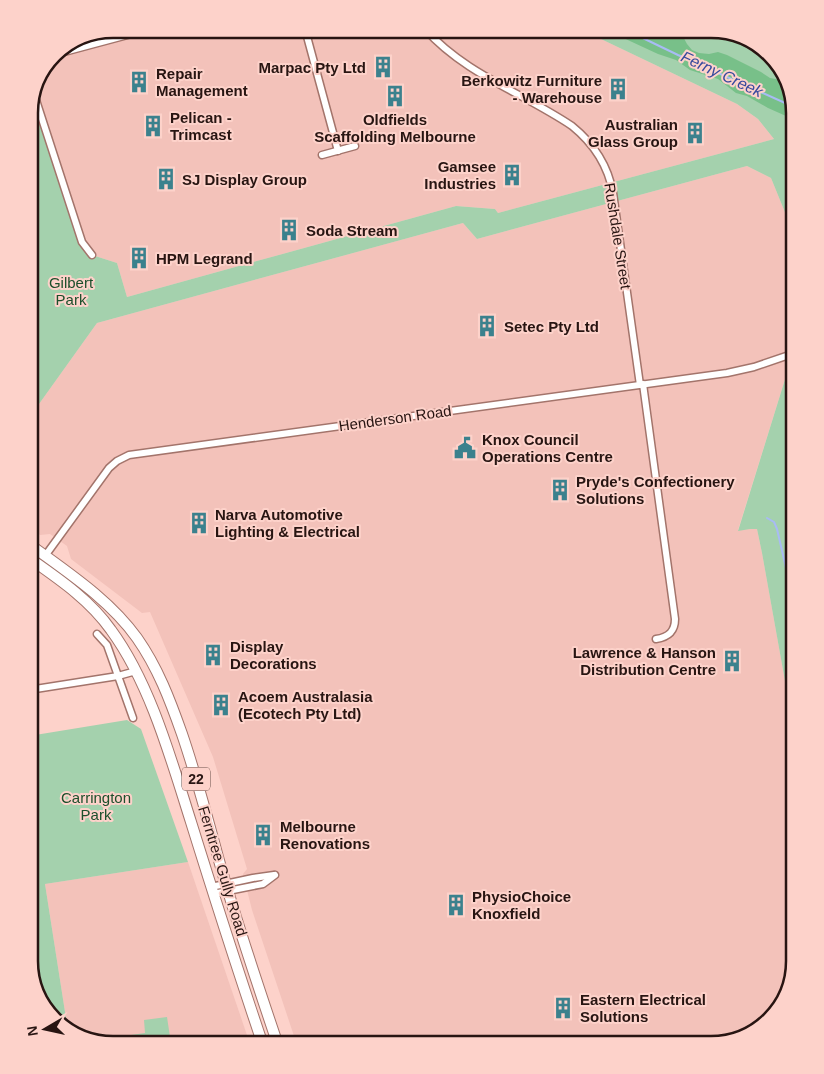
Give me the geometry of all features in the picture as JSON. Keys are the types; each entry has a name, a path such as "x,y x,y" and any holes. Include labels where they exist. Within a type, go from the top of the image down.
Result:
{"main road":[{"name":"Ferntree Gully Road","path":"38,551 105,603 129,628 162,680 192,764 227,888 275,1036"},
{"path":"38,564 45,556"},
{"name":"Ferntree Gully Road","path":"38,564 73,590 101,616 112,630 143,685 167,747 260,1036"},
{"path":"136,671 154,665"}],"street":[{"path":"72,49 110,38"},
{"path":"307,38 338,150"},
{"name":"Rushdale Street","path":"435,38 466,64 572,126 586,138 602,161 610,179 675,619 675,626 672,632 666,637 656,639"},
{"path":"38,107 82,242 92,256"},
{"path":"322,155 355,146"},
{"name":"Henderson Road","path":"45,556 110,468 117,461 129,455 727,373 754,367 786,356"},
{"path":"97,634 107,646 133,718"},
{"path":"38,689 118,676 136,671"},
{"path":"212,890 263,884 275,875 253,878 227,888"}],"shaded area":[{"path":"599,38 737,104 758,119 774,139 498,213 495,209 456,206 127,297 117,263 92,255 82,242 38,107 40,93 45,79 53,67 71,50 84,43 98,39"},
{"path":"747,166 771,178 786,215 786,376 738,530 757,529 786,687 786,971 779,995 768,1011 753,1024 731,1034 721,1036 294,1036 252,910 243,874 247,869 213,757 150,612 142,613 71,559 67,546 50,534 38,534 38,405 97,323 463,223 477,239"},
{"path":"188,862 247,1036 103,1036 79,1029 70,1023 70,1004 64,1004 45,884"}],"green space":[{"name":"Gilbert Park","path":"599,38 716,38 740,43 765,59 781,84 786,103 786,215 771,178 747,166 477,239 463,223 97,323 38,405 38,107 82,242 92,255 117,263 127,297 456,206 495,209 498,213 774,139 758,119 737,104"},
{"path":"623,38 684,38 692,50 699,53 709,54 718,52 727,55 770,78 779,80 784,93 786,116 747,96 736,93 718,79 690,70 676,60"},
{"path":"786,376 786,687 757,529 738,531"},
{"name":"Carrington Park","path":"127,720 141,729 188,862 45,884 64,1004 50,1003 40,981 38,962 38,735"},
{"path":"167,1017 170,1036 124,1036 145,1033 144,1020"}],"waterway":[{"name":"Ferny Creek","path":"643,38 786,103"},
{"path":"767,518 774,522 777,529 786,568"}],"place":[{"name":"Marpac Pty Ltd","path":"383,67"},
{"name":"Repair Management","path":"139,82"},
{"name":"Berkowitz Furniture - Warehouse","path":"618,89"},
{"name":"Oldfields Scaffolding Melbourne","path":"395,96"},
{"name":"Pelican - Trimcast","path":"153,126"},
{"name":"Australian Glass Group","path":"695,133"},
{"name":"Gamsee Industries","path":"512,175"},
{"name":"SJ Display Group","path":"166,179"},
{"name":"Soda Stream","path":"289,230"},
{"name":"HPM Legrand","path":"139,258"},
{"name":"Setec Pty Ltd","path":"487,326"},
{"name":"Knox Council Operations Centre","path":"465,448"},
{"name":"Pryde's Confectionery Solutions","path":"560,490"},
{"name":"Narva Automotive Lighting & Electrical","path":"199,523"},
{"name":"Display Decorations","path":"213,655"},
{"name":"Lawrence & Hanson Distribution Centre","path":"732,661"},
{"name":"Acoem Australasia (Ecotech Pty Ltd)","path":"221,705"},
{"name":"Melbourne Renovations","path":"263,835"},
{"name":"PhysioChoice Knoxfield","path":"456,905"},
{"name":"Eastern Electrical Solutions","path":"563,1008"}]}
